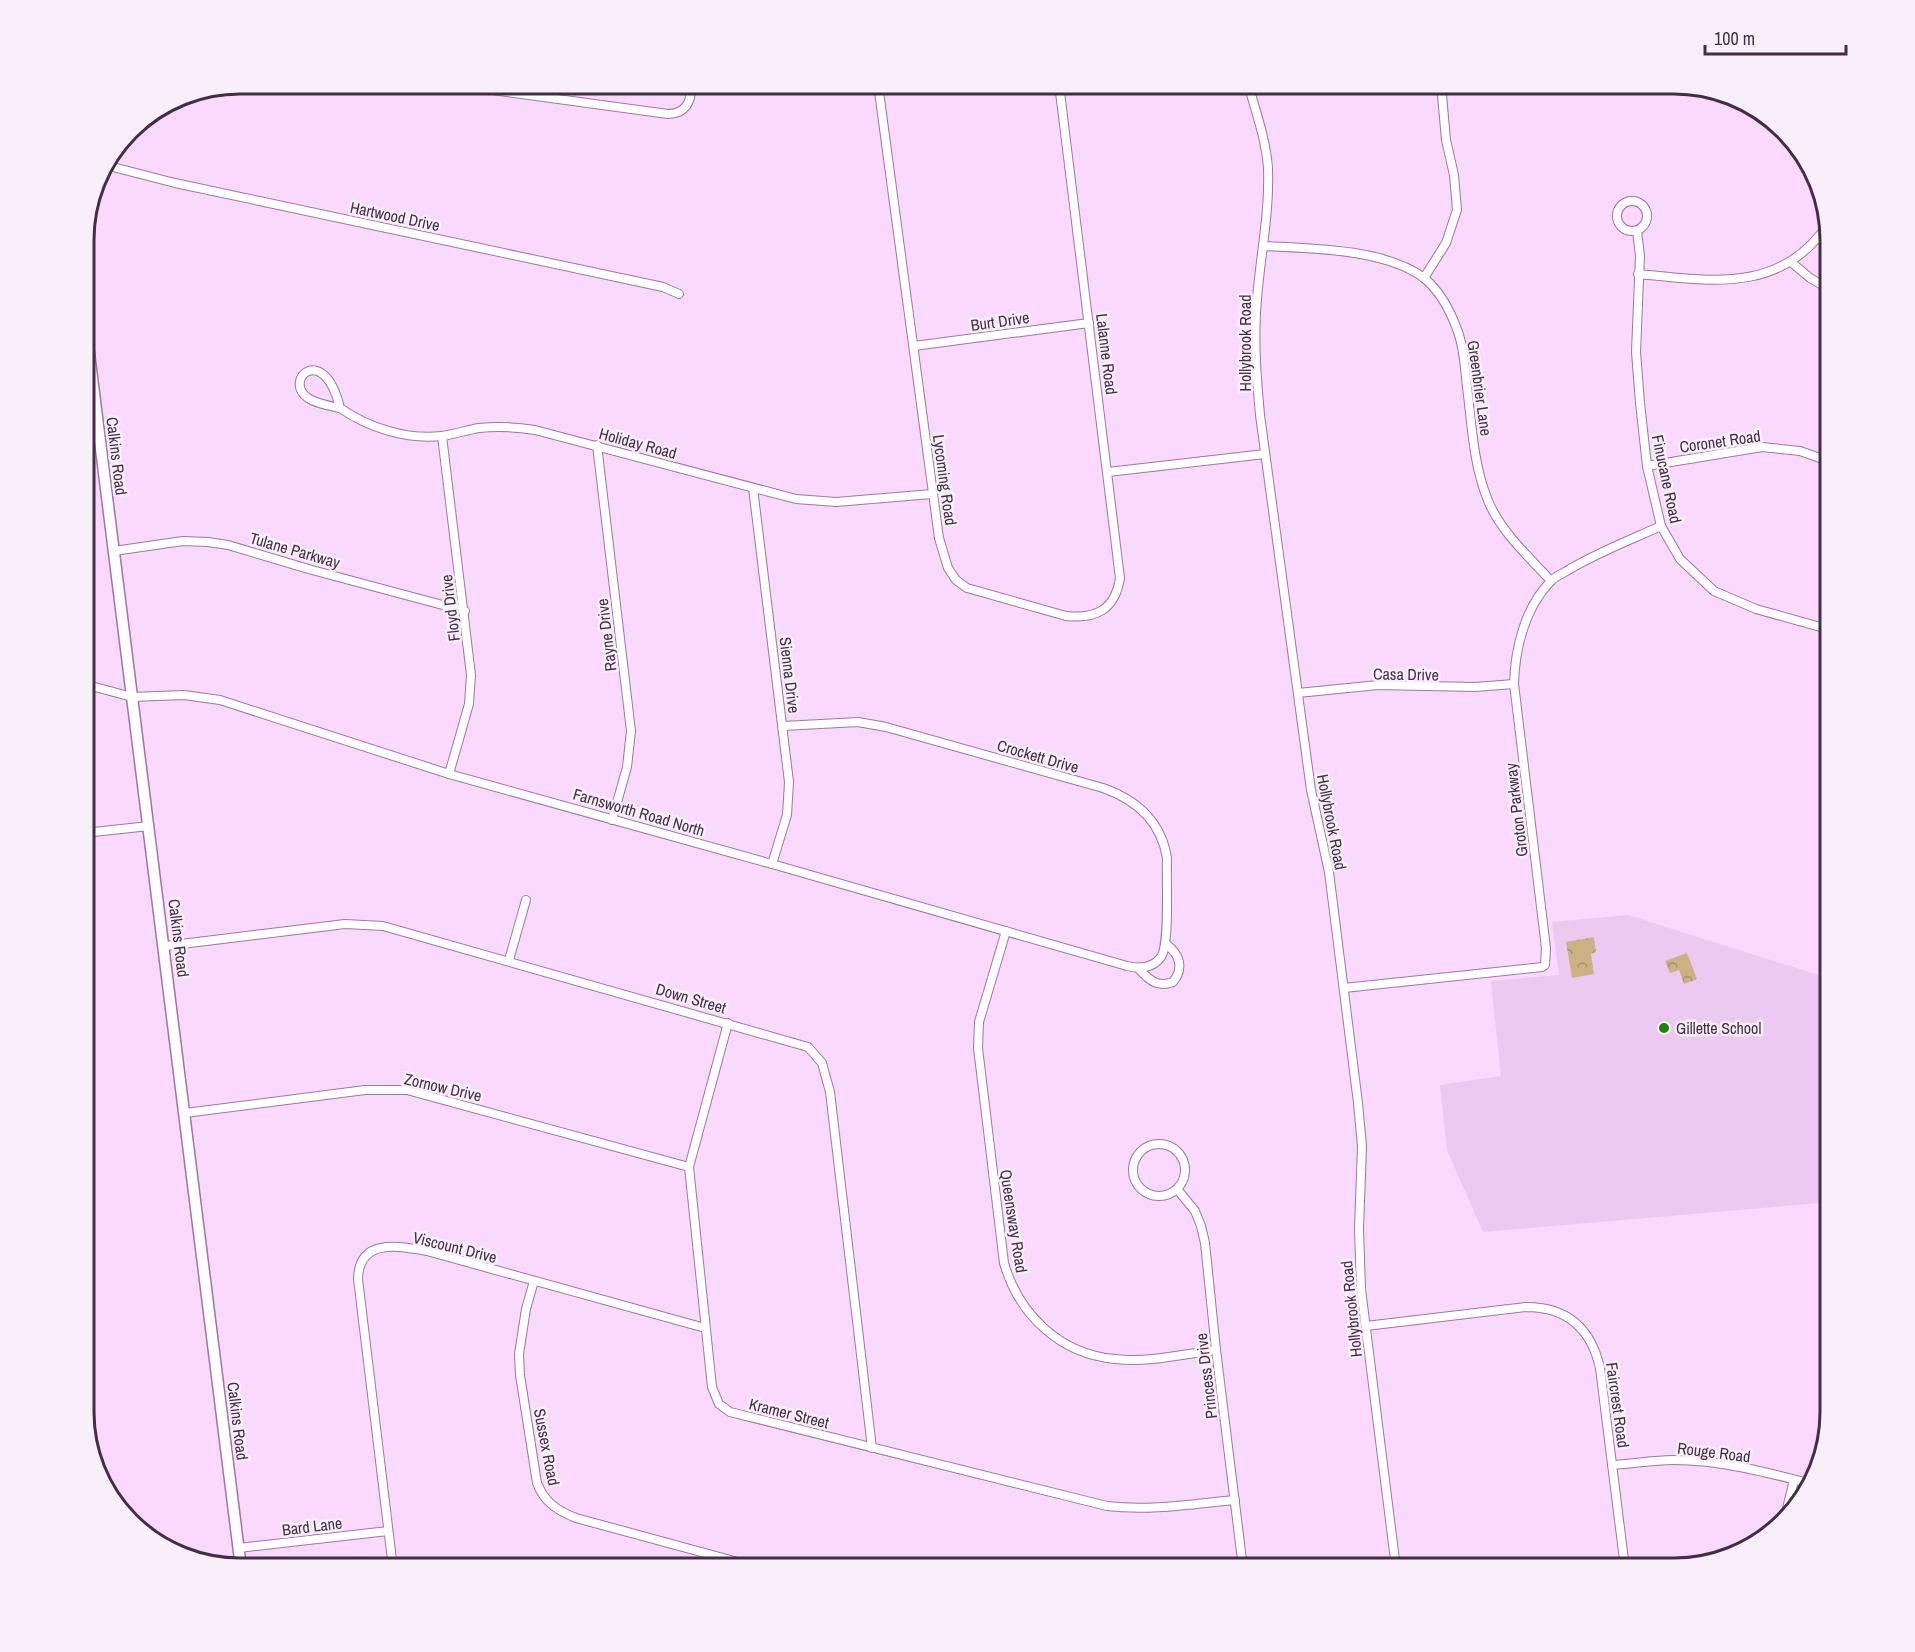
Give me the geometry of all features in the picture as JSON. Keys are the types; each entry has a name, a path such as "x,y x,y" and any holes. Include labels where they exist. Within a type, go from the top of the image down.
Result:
{"main road":[{"name":"Calkins Road","path":"95,425 114,551 165,946 240,1558"}],"street":[{"path":"527,94 668,114 682,111 690,102 690,94"},
{"name":"Lycoming Road","path":"879,94 932,494 942,554 948,568 956,580 980,592 1078,617 1090,616 1102,611 1112,602 1118,590 1120,578 1108,472"},
{"name":"Lalanne Road","path":"1060,94 1108,472"},
{"name":"Hollybrook Road","path":"1250,94 1267,160 1268,184 1256,314 1256,371 1265,454 1311,790 1329,872 1361,1129 1359,1257 1395,1558"},
{"path":"1424,278 1446,243 1457,210 1454,175 1446,140 1442,94"},
{"name":"Hartwood Drive","path":"114,167 175,183 663,287 679,294"},
{"name":"Finucane Road","path":"1636,231 1640,256 1636,352 1640,403 1647,466 1661,526 1680,559 1714,591 1756,609 1820,627"},
{"path":"1638,274 1736,280 1763,275 1791,262 1820,234"},
{"name":"Greenbrier Lane","path":"1264,246 1324,249 1378,259 1404,267 1424,278 1438,293 1458,333 1475,453 1479,476 1487,500 1516,543 1551,581"},
{"path":"1791,262 1820,284"},
{"name":"Burt Drive","path":"914,346 1089,323"},
{"name":"Holiday Road","path":"340,408 330,379 321,371 310,370 303,374 300,380 302,393 309,399 340,408 353,417 381,429 411,435 442,436 478,429 517,427 597,445 776,495 817,502 845,502 932,494"},
{"name":"Floyd Drive","path":"442,436 471,664 470,695 449,774"},
{"name":"Rayne Drive","path":"597,445 631,731 627,767 612,820"},
{"name":"Coronet Road","path":"1647,466 1762,447 1800,451 1820,458"},
{"path":"1108,472 1265,454"},
{"name":"Sienna Drive","path":"753,488 789,782 789,805 784,829 772,864"},
{"name":"Groton Parkway","path":"1344,988 1545,965 1546,948 1514,684 1515,666 1524,626 1534,604 1551,581 1602,552 1661,526"},
{"name":"Tulane Parkway","path":"114,551 183,542 228,545 465,611"},
{"name":"Casa Drive","path":"1298,693 1378,686 1475,687 1514,684"},
{"name":"Farnsworth Road North","path":"95,687 132,697 184,695 220,700 449,774 1138,968"},
{"name":"Crockett Drive","path":"783,726 827,722 879,725 1119,794 1145,812 1165,846 1167,858 1166,944 1179,960 1180,971 1173,981 1161,984 1154,982 1138,968"},
{"path":"95,832 149,826"},
{"path":"509,960 526,900"},
{"name":"Down Street","path":"165,946 361,924 383,926 509,960 808,1047 826,1071 831,1092 872,1448"},
{"name":"Queensway Road","path":"1006,931 979,1022 978,1048 1004,1263 1014,1291 1032,1317 1043,1328 1063,1343 1083,1352 1105,1358 1129,1360 1216,1350"},
{"path":"1138,968 1157,962 1166,944"},
{"name":"Kramer Street","path":"728,1023 689,1167 712,1387 719,1404 725,1409 872,1448 1107,1506 1139,1509 1167,1508 1235,1500"},
{"name":"Zornow Drive","path":"185,1113 365,1090 407,1090 689,1167"},
{"path":"1152,1145 1169,1146 1176,1151 1185,1165 1185,1174 1178,1189 1162,1196 1153,1196 1146,1192 1135,1179 1133,1171 1138,1154 1152,1145"},
{"name":"Princess Drive","path":"1178,1189 1195,1211 1205,1244 1242,1558"},
{"name":"Viscount Drive","path":"392,1558 358,1280 360,1263 364,1257 378,1249 405,1248 428,1251 705,1328"},
{"name":"Sussex Road","path":"534,1281 521,1333 520,1364 537,1483 545,1498 557,1510 576,1518 723,1558"},
{"name":"Faircrest Road","path":"1366,1326 1526,1307 1549,1309 1574,1321 1589,1338 1597,1356 1624,1558"},
{"name":"Rouge Road","path":"1612,1465 1672,1460 1706,1462 1802,1482"},
{"path":"1789,1502 1794,1480"},
{"name":"Bard Lane","path":"239,1548 388,1531"}],"shaded area":[{"name":"Gillette School","path":"1628,915 1820,976 1820,1203 1483,1232 1447,1150 1440,1085 1501,1076 1491,981 1559,975 1552,922"}],"green space":[{"path":"1594,937 1596,952 1591,954 1594,974 1572,978 1566,942"},
{"path":"1687,953 1697,979 1684,984 1679,970 1670,973 1665,961"}],"place":[{"name":"Gillette School","path":"1664,1028"}]}
